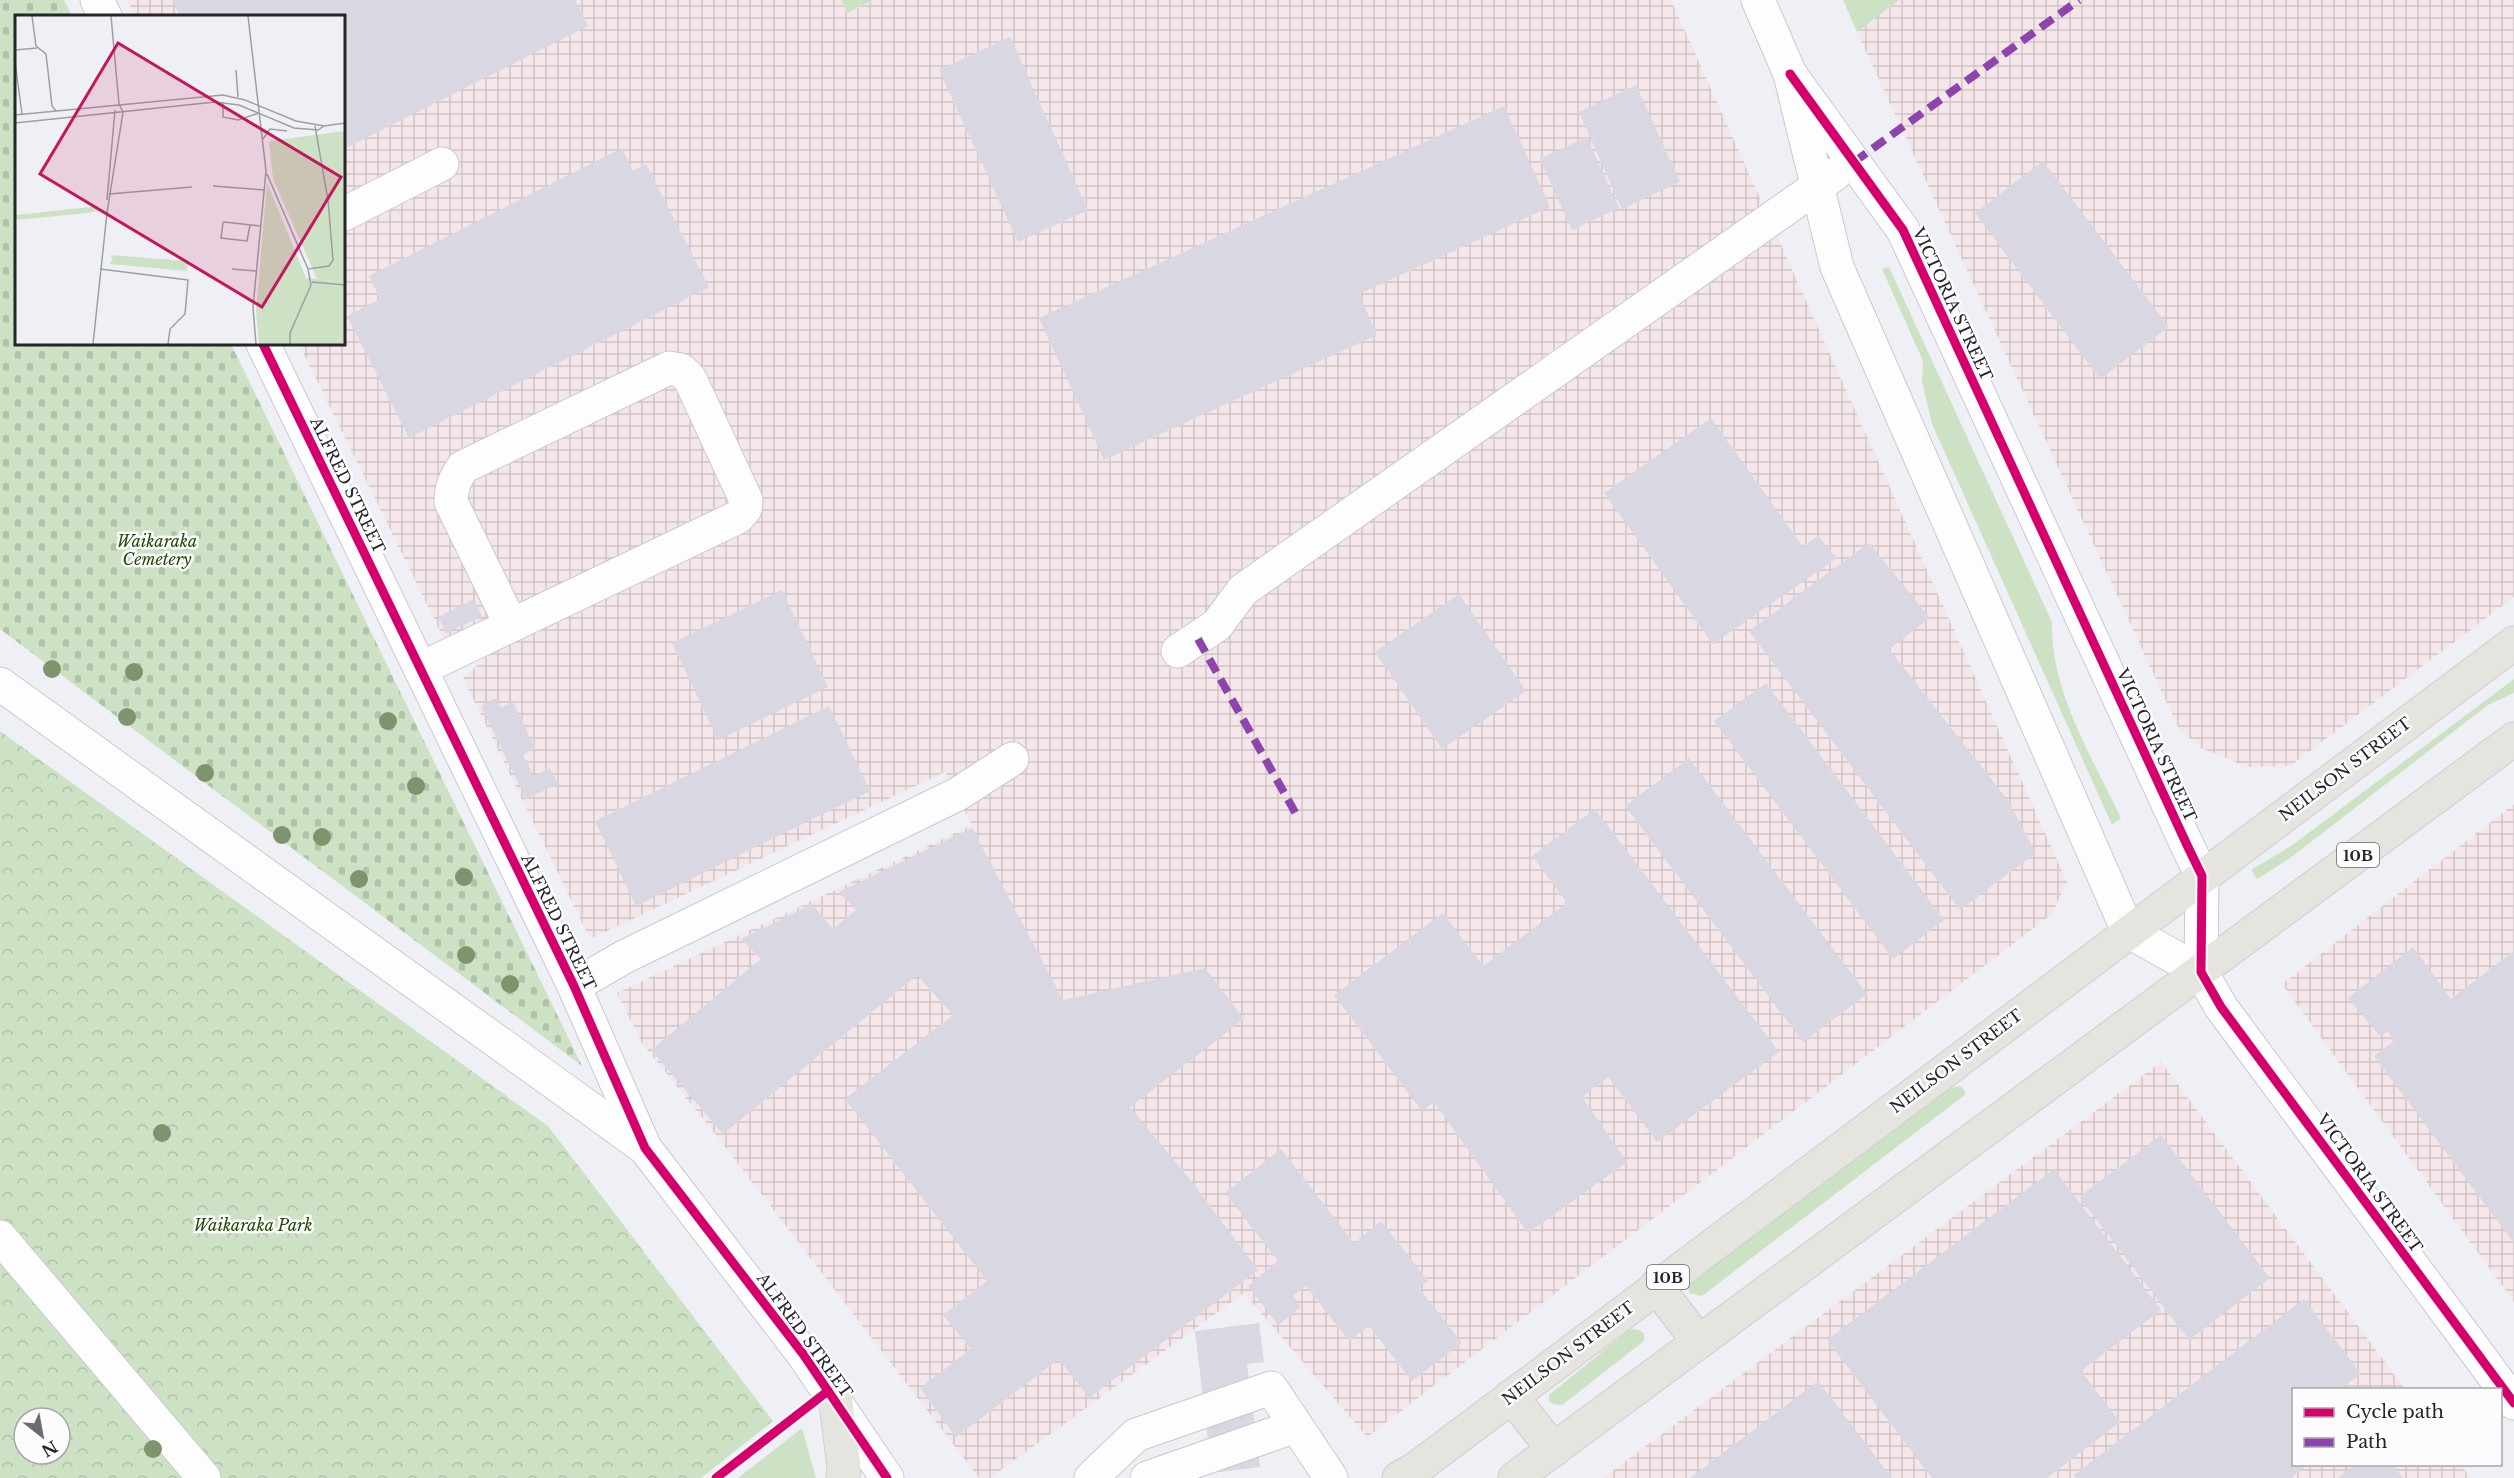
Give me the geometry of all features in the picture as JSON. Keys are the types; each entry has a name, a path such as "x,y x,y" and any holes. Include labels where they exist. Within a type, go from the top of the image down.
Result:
{"main road":[{"name":"NEILSON STREET","path":"1399,1478 1414,1470 2514,643"},
{"name":"10B","path":"1515,1478 2514,739"},
{"path":"1656,1286 1699,1342"},
{"path":"1511,1396 1554,1450"},
{"path":"836,1403 844,1467 843,1478"}],"street":[{"path":"97,0 104,15"},
{"name":"VICTORIA STREET","path":"1758,0 1791,74 1837,267 2128,931"},
{"name":"VICTORIA STREET","path":"1791,74 1903,230 2202,876 2201,972 2221,1006 2514,1403"},
{"path":"1178,651 1217,625 1243,590 1854,162"},
{"path":"345,214 442,165"},
{"name":"ALFRED STREET","path":"263,345 574,986 645,1148 795,1345 887,1478"},
{"path":"420,669 738,517 745,509 746,500 690,379 681,370 669,368 463,467 455,478 451,490 451,502 511,625"},
{"path":"0,684 645,1148"},
{"path":"574,986 624,957 958,794 1012,759"},
{"path":"2128,931 2201,972"},
{"path":"0,1237 204,1478"},
{"path":"1099,1470 1136,1435 1271,1388 1331,1478"},
{"path":"1099,1470 1146,1478 1296,1426"}],"shaded area":[{"path":"127,0 841,0 847,13 873,0 1671,0 2067,882 2052,914 1367,1437 1244,1293 990,1478 979,1478 716,1135 642,1043 617,993 972,825 945,772 590,939 463,678 493,651 479,622 444,639 299,345 345,345 345,15 134,15"},
{"path":"1899,0 2514,0 2514,597 2290,766 2247,767 2199,747 2178,727 1857,32"},
{"path":"2514,804 2514,1302 2282,984"},
{"path":"2161,1062 2404,1388 2292,1388 2292,1466 2462,1466 2471,1478 1603,1478"}],"green space":[{"name":"Waikaraka Cemetery","path":"0,0 64,0 72,15 15,15 15,345 231,345 582,1066 0,629"},
{"path":"841,0 873,0 847,13"},
{"path":"1843,0 1899,0 1857,32"},
{"path":"1889,267 2052,622 2053,648 2065,698 2121,818 2112,825 1932,424 1922,382 1923,361 1882,269"},
{"path":"2514,679 2514,693 2488,705 2289,859 2257,879 2251,870 2291,846"},
{"name":"Waikaraka Park","path":"0,731 548,1126 773,1421 701,1478 0,1478"},
{"path":"1961,1086 1966,1094 1702,1296 1689,1293 1688,1286 1943,1089"},
{"path":"1630,1329 1644,1333 1644,1341 1562,1405 1549,1401 1549,1395"},
{"path":"802,1428 816,1478 738,1478"}],"building":[{"path":"172,0 575,0 588,26 345,148 345,15 180,15"},
{"path":"1010,37 1088,210 1018,242 939,70"},
{"path":"1636,85 1680,182 1622,209 1579,112"},
{"path":"1504,106 1550,207 1359,294 1377,335 1104,460 1039,318"},
{"path":"1587,137 1619,208 1572,230 1540,159"},
{"path":"622,148 633,171 646,164 709,287 409,438 347,316 380,299 369,276"},
{"path":"2043,161 2169,327 2100,379 1975,213"},
{"path":"1711,418 1803,547 1818,536 1837,558 1713,644 1604,493"},
{"path":"1869,543 1930,618 1889,649 2007,799 2036,853 1960,910 1749,631"},
{"path":"782,590 828,687 718,740 672,643"},
{"path":"1459,594 1526,691 1442,749 1375,652"},
{"path":"474,599 482,616 446,633 438,617"},
{"path":"1766,683 1944,920 1893,959 1714,721"},
{"path":"496,698 501,708 513,702 535,748 523,755 534,776 550,768 558,784 526,799 481,706"},
{"path":"829,706 870,791 636,906 595,821"},
{"path":"1689,758 1867,994 1803,1042 1625,806"},
{"path":"1595,809 1779,1052 1657,1142 1608,1077 1582,1097 1627,1162 1528,1233 1434,1102 1422,1111 1334,995 1443,913 1483,966 1567,903 1532,856"},
{"path":"972,828 1063,1000 1205,968 1244,1019 1130,1107 1192,1182 1258,1270 1089,1398 1059,1359 956,1437 920,1388 971,1349 943,1315 987,1281 845,1099 953,1015 917,975 723,1134 651,1050 761,959 741,939 812,904 833,929 856,910 839,892"},
{"path":"2413,947 2451,999 2514,951 2514,1243 2374,1056 2394,1041 2388,1031 2380,1036 2348,998"},
{"path":"2161,1135 2270,1278 2189,1340 2079,1197"},
{"path":"1281,1149 1354,1243 1381,1221 1428,1281 1419,1288 1462,1343 1412,1381 1369,1326 1349,1341 1306,1286 1293,1296 1301,1307 1278,1325 1248,1286 1278,1261 1225,1193"},
{"path":"2054,1169 2161,1310 2081,1371 2120,1422 2047,1478 1932,1478 1827,1340"},
{"path":"2304,1299 2361,1374 2342,1388 2292,1388 2292,1466 2306,1466 2291,1478 2076,1478 2074,1475"},
{"path":"1259,1323 1264,1362 1247,1364 1260,1467 1212,1473 1195,1331"},
{"path":"1818,1381 1892,1478 1690,1478"},
{"path":"2353,1466 2394,1466 2403,1478 2338,1478"}],"marked path":[{"path":"1854,162 2079,0"},
{"path":"1198,639 1296,814"}],"cycle path":[{"path":"1790,74 1903,230 2202,876 2201,972 2221,1007 2514,1403"},
{"path":"263,345 574,986 645,1148 803,1354 887,1478"},
{"path":"716,1478 828,1391"}]}
